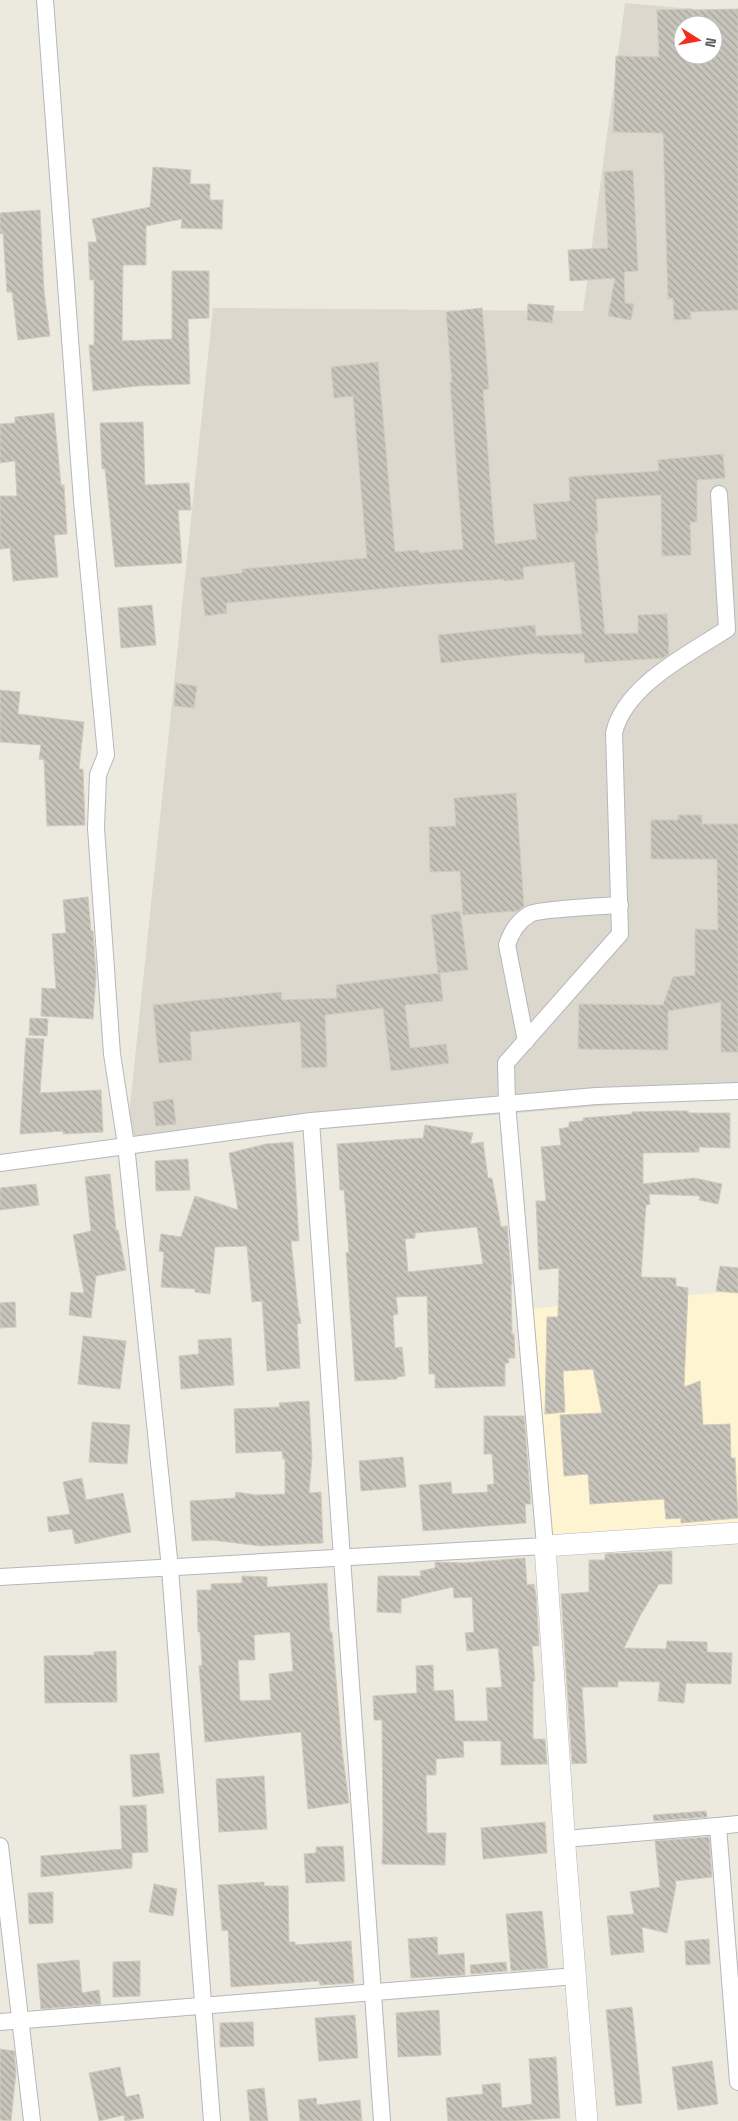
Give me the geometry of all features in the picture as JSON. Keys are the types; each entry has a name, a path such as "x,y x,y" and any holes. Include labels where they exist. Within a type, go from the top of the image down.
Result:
{"street":[{"path":"45,0 82,501 106,755 98,775 96,828 112,1044 126,1145 170,1568 212,2121"},
{"path":"587,2121 545,1546 506,1063 620,934 614,733 617,720 628,704 655,676 727,629 719,494"},
{"path":"526,1040 507,945 510,935 519,922 531,913 620,905"},
{"path":"0,1163 311,1121 596,1096 738,1091"},
{"path":"311,1121 362,1808 382,2121"},
{"path":"0,1576 342,1558 738,1533"},
{"path":"565,1839 738,1824"},
{"path":"718,1826 738,2082"},
{"path":"0,1846 32,2121"},
{"path":"0,2022 374,1994 576,1976"}],"shaded area":[{"path":"625,3 738,13 738,1095 126,1145 213,308 583,311"},
{"path":"738,1291 738,1533 545,1546 525,1309"}],"building":[{"path":"738,9 738,310 690,312 691,319 674,320 673,298 668,299 663,133 613,132 616,56 659,57 657,10"},
{"path":"153,167 191,170 190,184 210,184 210,200 223,200 222,229 181,228 182,219 146,226 146,265 123,265 122,341 172,339 172,271 209,271 209,318 188,319 190,384 138,386 93,391 89,345 94,345 94,280 90,280 88,242 97,242 92,219 150,207"},
{"path":"633,170 638,271 624,272 625,303 634,304 631,320 608,316 615,278 570,281 568,250 608,248 604,172"},
{"path":"40,210 44,291 50,336 18,340 12,292 7,292 3,233 0,234 0,213"},
{"path":"528,304 554,306 552,323 527,320"},
{"path":"482,308 489,389 483,390 495,544 537,539 533,504 570,501 569,477 659,471 658,460 723,454 725,478 697,480 697,522 690,522 691,555 662,556 661,495 596,499 598,533 595,533 605,634 638,633 638,615 667,614 669,654 663,658 585,663 584,653 540,653 441,663 438,635 535,625 536,636 582,634 574,562 523,567 524,579 422,585 226,603 227,613 205,616 200,578 242,573 242,569 367,558 353,396 334,398 331,367 378,362 395,552 419,550 419,553 463,549 446,312"},
{"path":"54,413 61,485 64,485 67,534 54,535 58,577 13,581 10,548 0,549 0,496 17,496 15,461 0,463 0,424 15,423 15,417"},
{"path":"143,422 145,485 189,483 191,510 178,510 182,563 115,567 105,469 102,469 100,423"},
{"path":"152,605 156,645 121,648 118,608"},
{"path":"176,683 197,686 194,708 174,706"},
{"path":"0,690 20,692 18,714 84,722 79,769 83,769 85,825 47,826 44,760 39,759 41,745 0,742"},
{"path":"516,793 524,906 517,911 463,915 460,871 430,872 429,827 456,826 454,798"},
{"path":"678,815 702,815 702,824 738,824 738,1052 721,1052 721,1002 668,1011 668,1050 578,1049 579,1004 663,1005 673,977 695,975 695,929 718,930 717,859 651,859 651,820 678,820"},
{"path":"88,897 91,931 93,931 96,975 93,1019 41,1016 42,988 56,989 52,934 66,933 63,900"},
{"path":"460,911 468,970 438,973 431,915"},
{"path":"440,973 443,1001 405,1005 410,1048 446,1044 449,1063 391,1071 383,1008 325,1015 327,1067 302,1068 300,1022 190,1032 192,1060 159,1063 153,1005 281,992 282,1000 337,998 336,985"},
{"path":"30,1018 48,1019 47,1036 29,1035"},
{"path":"26,1038 44,1039 40,1093 101,1090 103,1132 63,1134 63,1131 20,1134"},
{"path":"173,1099 176,1124 156,1126 153,1102"},
{"path":"688,1111 689,1113 730,1113 730,1148 699,1147 699,1152 643,1153 643,1184 694,1178 722,1184 718,1204 699,1200 700,1196 649,1194 650,1204 646,1205 641,1277 676,1278 676,1286 688,1288 684,1387 700,1381 703,1425 730,1424 731,1458 735,1458 738,1518 681,1523 681,1518 666,1519 664,1499 590,1504 588,1474 564,1476 560,1415 602,1413 593,1369 563,1371 565,1412 545,1414 547,1317 558,1317 559,1268 539,1270 536,1201 546,1201 541,1147 561,1145 559,1129 569,1127 569,1122 583,1121 583,1118 632,1114 632,1112"},
{"path":"425,1125 473,1133 470,1144 483,1142 488,1178 492,1178 501,1227 507,1226 508,1237 512,1284 512,1334 514,1334 515,1358 508,1358 509,1363 505,1363 505,1386 435,1388 435,1374 429,1374 427,1296 396,1297 398,1314 393,1315 395,1348 402,1347 405,1376 397,1377 397,1379 355,1381 346,1253 349,1252 344,1190 340,1190 337,1144 423,1138","holes":["477,1227 483,1264 408,1272 405,1239 415,1238 415,1233"]},
{"path":"293,1142 299,1241 291,1241 301,1323 297,1324 300,1368 267,1371 262,1301 252,1302 247,1246 215,1247 210,1294 195,1292 195,1289 161,1287 164,1252 159,1251 161,1234 181,1237 195,1196 238,1210 229,1153 266,1144"},
{"path":"188,1159 190,1190 156,1191 155,1161"},
{"path":"110,1174 116,1230 118,1230 126,1270 96,1276 91,1318 69,1315 71,1292 84,1293 73,1235 91,1231 85,1177"},
{"path":"36,1184 39,1205 0,1210 0,1188"},
{"path":"720,1266 738,1268 738,1293 716,1291"},
{"path":"15,1302 16,1327 0,1328 0,1303"},
{"path":"83,1336 126,1341 120,1389 78,1384"},
{"path":"231,1338 234,1385 181,1389 179,1356 199,1354 198,1340"},
{"path":"309,1401 312,1457 309,1493 321,1492 323,1543 261,1546 212,1540 192,1541 190,1501 235,1498 236,1492 256,1495 285,1494 285,1459 283,1459 282,1451 236,1453 234,1409 280,1407 279,1403"},
{"path":"484,1416 524,1416 531,1504 525,1504 526,1523 423,1531 419,1485 451,1482 452,1494 488,1492 487,1485 494,1484 492,1454 484,1454"},
{"path":"92,1422 130,1425 127,1464 89,1462"},
{"path":"403,1457 406,1487 361,1491 359,1461"},
{"path":"82,1478 86,1500 123,1493 131,1532 75,1544 72,1529 49,1532 47,1517 70,1514 63,1482"},
{"path":"672,1551 672,1584 659,1584 624,1648 666,1649 667,1641 707,1642 707,1652 732,1653 731,1684 686,1683 684,1703 658,1701 660,1682 618,1681 618,1687 582,1687 587,1763 572,1764 561,1594 589,1592 589,1560 605,1560 605,1554"},
{"path":"525,1558 527,1585 534,1584 536,1595 539,1646 532,1646 535,1681 533,1681 533,1739 545,1739 547,1764 501,1765 501,1741 463,1741 464,1757 436,1759 436,1775 426,1775 427,1833 446,1833 445,1865 382,1864 382,1720 374,1720 373,1696 417,1693 416,1666 433,1665 434,1691 453,1690 455,1721 488,1721 486,1688 502,1687 498,1648 467,1651 465,1633 474,1632 472,1597 454,1598 453,1587 401,1599 401,1613 377,1612 378,1576 421,1576 420,1571 435,1568 435,1562 463,1563"},
{"path":"242,1576 267,1577 267,1587 327,1583 330,1632 332,1632 342,1750 349,1803 308,1809 301,1732 205,1742 199,1666 202,1665 200,1632 198,1632 197,1590 211,1590 211,1584 242,1583","holes":["290,1632 293,1671 269,1674 271,1700 240,1701 238,1660 255,1660 254,1635"]},
{"path":"116,1651 117,1702 45,1703 44,1656 94,1655 94,1652"},
{"path":"159,1753 164,1793 133,1797 130,1755"},
{"path":"264,1776 267,1829 219,1832 216,1779"},
{"path":"146,1805 148,1852 132,1853 132,1868 41,1877 41,1856 122,1849 120,1806"},
{"path":"706,1811 707,1817 654,1821 653,1815"},
{"path":"545,1822 547,1853 483,1859 481,1828"},
{"path":"709,1837 712,1877 675,1881 676,1885 667,1933 642,1927 644,1952 611,1955 607,1916 634,1914 630,1892 660,1887 655,1841"},
{"path":"343,1846 345,1881 306,1883 304,1854 316,1853 316,1847"},
{"path":"264,1882 264,1886 288,1886 289,1942 295,1942 295,1945 351,1941 354,1983 320,1985 319,1981 231,1987 228,1930 222,1931 218,1885"},
{"path":"154,1884 177,1889 173,1916 149,1912"},
{"path":"53,1892 53,1923 29,1924 28,1893"},
{"path":"542,1911 548,1968 511,1971 506,1914"},
{"path":"437,1937 438,1955 464,1953 465,1975 411,1978 408,1939"},
{"path":"709,1939 710,1964 686,1965 685,1941"},
{"path":"79,1960 82,1993 99,1990 101,2004 41,2009 37,1964"},
{"path":"140,1961 140,1996 113,1997 113,1962"},
{"path":"506,1962 507,1971 471,1974 470,1965"},
{"path":"632,2007 642,2103 616,2106 606,2010"},
{"path":"439,2010 441,2055 398,2057 396,2013"},
{"path":"355,2015 358,2058 319,2061 315,2018"},
{"path":"253,2022 254,2046 220,2047 220,2023"},
{"path":"0,2049 14,2051 16,2072 11,2121 0,2120"},
{"path":"556,2057 560,2118 515,2121 448,2121 446,2098 483,2094 482,2085 500,2083 502,2108 532,2104 529,2059"},
{"path":"712,2061 718,2104 678,2110 672,2067"},
{"path":"120,2067 126,2097 139,2094 144,2118 125,2121 124,2115 99,2121 89,2073"},
{"path":"264,2088 268,2121 250,2121 247,2090"},
{"path":"316,2098 317,2105 360,2100 362,2121 300,2121 298,2100"}]}
